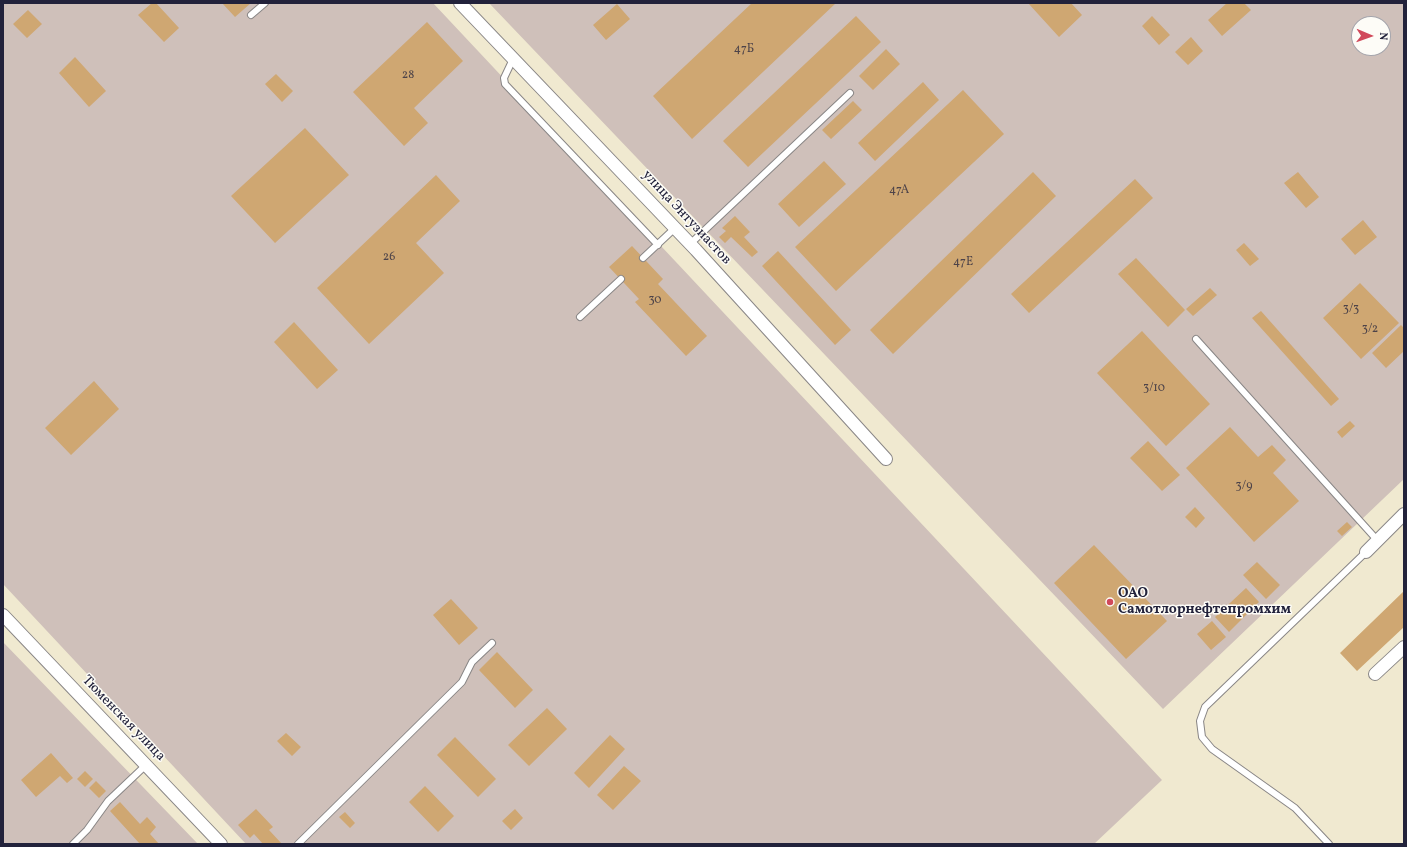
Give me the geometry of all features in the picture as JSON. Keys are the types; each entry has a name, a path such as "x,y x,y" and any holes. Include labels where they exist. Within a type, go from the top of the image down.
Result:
{"street":[{"name":"улица Энтузиастов","path":"460,3 690,244 886,459"},
{"path":"1366,552 1404,514"},
{"name":"Тюменская улица","path":"3,615 221,844"},
{"path":"1375,674 1404,647"}],"lane":[{"path":"251,15 265,3"},
{"path":"513,59 504,78 505,84 658,245"},
{"path":"690,244 850,93"},
{"path":"643,258 675,228"},
{"path":"580,317 621,279"},
{"path":"1196,339 1378,541"},
{"path":"1329,844 1295,808 1212,749 1202,738 1200,721 1205,708 1366,552"},
{"path":"298,844 462,682 472,662 492,643"},
{"path":"73,844 87,830 108,801 146,765"}],"shaded area":[{"path":"3,3 433,3 1162,780 1094,844 246,844 3,584"},
{"path":"489,3 1404,3 1404,479 1163,709"},
{"path":"3,642 198,844 3,844"}],"building":[{"path":"152,3 156,3 179,28 164,42 138,15"},
{"path":"222,3 251,3 235,17"},
{"path":"752,3 836,3 692,139 653,96"},
{"path":"1028,3 1071,3 1082,15 1059,37"},
{"path":"1227,3 1244,3 1251,10 1222,36 1208,20"},
{"path":"617,4 630,19 606,40 593,25"},
{"path":"28,10 42,24 27,38 13,24"},
{"path":"856,16 881,42 748,167 723,141"},
{"path":"1152,16 1170,35 1159,45 1142,26"},
{"path":"427,22 463,61 414,108 428,123 404,146 353,92"},
{"path":"1191,37 1203,51 1188,65 1175,52"},
{"path":"886,49 900,64 873,90 859,76"},
{"path":"75,57 106,91 89,107 59,73"},
{"path":"276,74 293,91 282,102 265,84"},
{"path":"923,82 939,100 875,161 858,143"},
{"path":"963,90 1004,134 836,291 795,247"},
{"path":"853,101 862,110 831,139 822,130"},
{"path":"305,128 349,175 275,243 231,196"},
{"path":"824,161 846,184 799,227 778,204"},
{"path":"1033,172 1056,196 893,354 870,330"},
{"path":"1298,172 1319,197 1306,208 1284,183"},
{"path":"436,175 460,201 416,243 444,273 369,344 317,288"},
{"path":"1135,179 1153,198 1029,313 1011,294"},
{"path":"735,216 750,232 744,237 758,252 752,257 731,237 725,243 719,237 726,231 722,228"},
{"path":"1363,220 1377,237 1355,255 1341,239"},
{"path":"1244,243 1259,259 1250,266 1236,250"},
{"path":"632,246 663,279 658,284 707,336 686,356 635,302 639,299 609,267"},
{"path":"778,251 851,330 835,345 762,266"},
{"path":"1136,258 1185,310 1168,327 1118,274"},
{"path":"1360,283 1399,323 1361,359 1323,318"},
{"path":"1210,288 1217,295 1193,316 1186,309"},
{"path":"1261,311 1339,399 1331,406 1252,318"},
{"path":"294,322 338,370 317,389 274,342"},
{"path":"1401,325 1404,328 1404,351 1386,368 1372,353"},
{"path":"1142,331 1210,404 1166,446 1097,373"},
{"path":"94,381 119,409 71,455 45,428"},
{"path":"1350,421 1355,426 1342,438 1337,432"},
{"path":"1230,427 1258,457 1272,445 1286,460 1273,473 1299,501 1254,542 1186,468"},
{"path":"1148,441 1180,475 1162,491 1130,458"},
{"path":"1195,507 1205,518 1196,528 1185,517"},
{"path":"1347,522 1352,527 1342,536 1337,531"},
{"name":"ОАО Самотлорнефтепромхим","path":"1094,545 1167,621 1126,659 1054,583"},
{"path":"1257,562 1280,585 1266,599 1243,575"},
{"path":"1246,588 1259,602 1229,632 1215,617"},
{"path":"1404,591 1404,627 1357,671 1340,653"},
{"path":"451,599 478,628 459,645 433,615"},
{"path":"1212,621 1226,637 1211,650 1197,634"},
{"path":"497,652 533,690 515,708 479,670"},
{"path":"547,708 567,729 529,766 508,745"},
{"path":"286,733 301,747 292,756 277,741"},
{"path":"610,735 625,749 589,788 574,773"},
{"path":"455,737 496,779 478,797 437,755"},
{"path":"51,753 73,778 67,783 60,776 36,797 21,780"},
{"path":"624,766 641,781 613,810 597,795"},
{"path":"85,771 93,779 85,787 77,779"},
{"path":"96,781 106,791 99,798 89,788"},
{"path":"425,786 454,816 438,832 409,802"},
{"path":"120,802 140,824 147,817 156,827 150,834 159,844 140,844 110,811"},
{"path":"256,809 273,827 269,830 282,844 263,844 254,834 250,838 238,825"},
{"path":"515,809 523,818 511,830 502,821"},
{"path":"345,812 355,823 350,828 339,817"}],"place":[{"name":"ОАО Самотлорнефтепромхим","path":"1110,602"}]}
